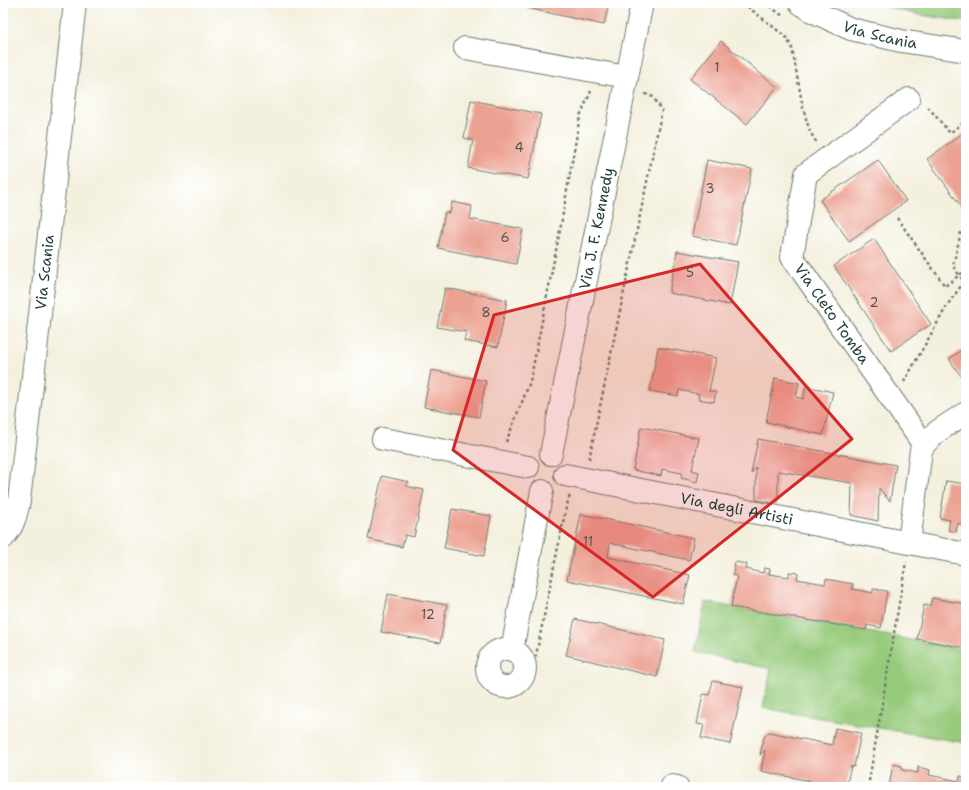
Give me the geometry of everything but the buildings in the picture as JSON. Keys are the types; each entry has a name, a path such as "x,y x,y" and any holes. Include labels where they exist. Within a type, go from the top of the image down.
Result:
{"street":[{"name":"Via Scania","path":"3,538 9,532 16,520 19,501 75,3"},
{"name":"Via J. F. Kennedy","path":"551,454 633,84 642,3"},
{"name":"Via Scania","path":"800,3 812,11 851,30 900,41 966,51"},
{"path":"465,48 599,72 633,84"},
{"name":"Via Cleto Tomba","path":"906,101 806,174 792,257 924,445"},
{"path":"909,543 920,456 924,445 937,433 966,413"},
{"path":"383,439 528,467"},
{"path":"544,453 551,454 558,457 563,463 565,470 575,477 557,488 549,491 542,491 531,483 528,475 528,467 531,461 537,456 544,453"},
{"name":"Via degli Artisti","path":"575,477 966,554"},
{"path":"512,650 542,491"}],"path":[{"path":"742,3 786,37 792,48 803,108 810,132 828,158"},
{"path":"498,461 530,382 561,225 580,116 599,72"},
{"path":"532,675 566,508 572,492 582,494 575,477 662,110 653,97 633,84"},
{"path":"906,101 927,106 950,133 966,120"},
{"path":"897,218 945,286 966,270"},
{"path":"893,402 948,304 964,282 954,266 961,232"},
{"path":"868,787 909,543"}],"highlighted area":[{"path":"700,264 852,439 653,597 453,450 494,315"}],"green space":[{"path":"872,3 966,3 966,22 915,14"},
{"path":"705,602 966,650 966,743 763,708 771,669 695,652"}]}
